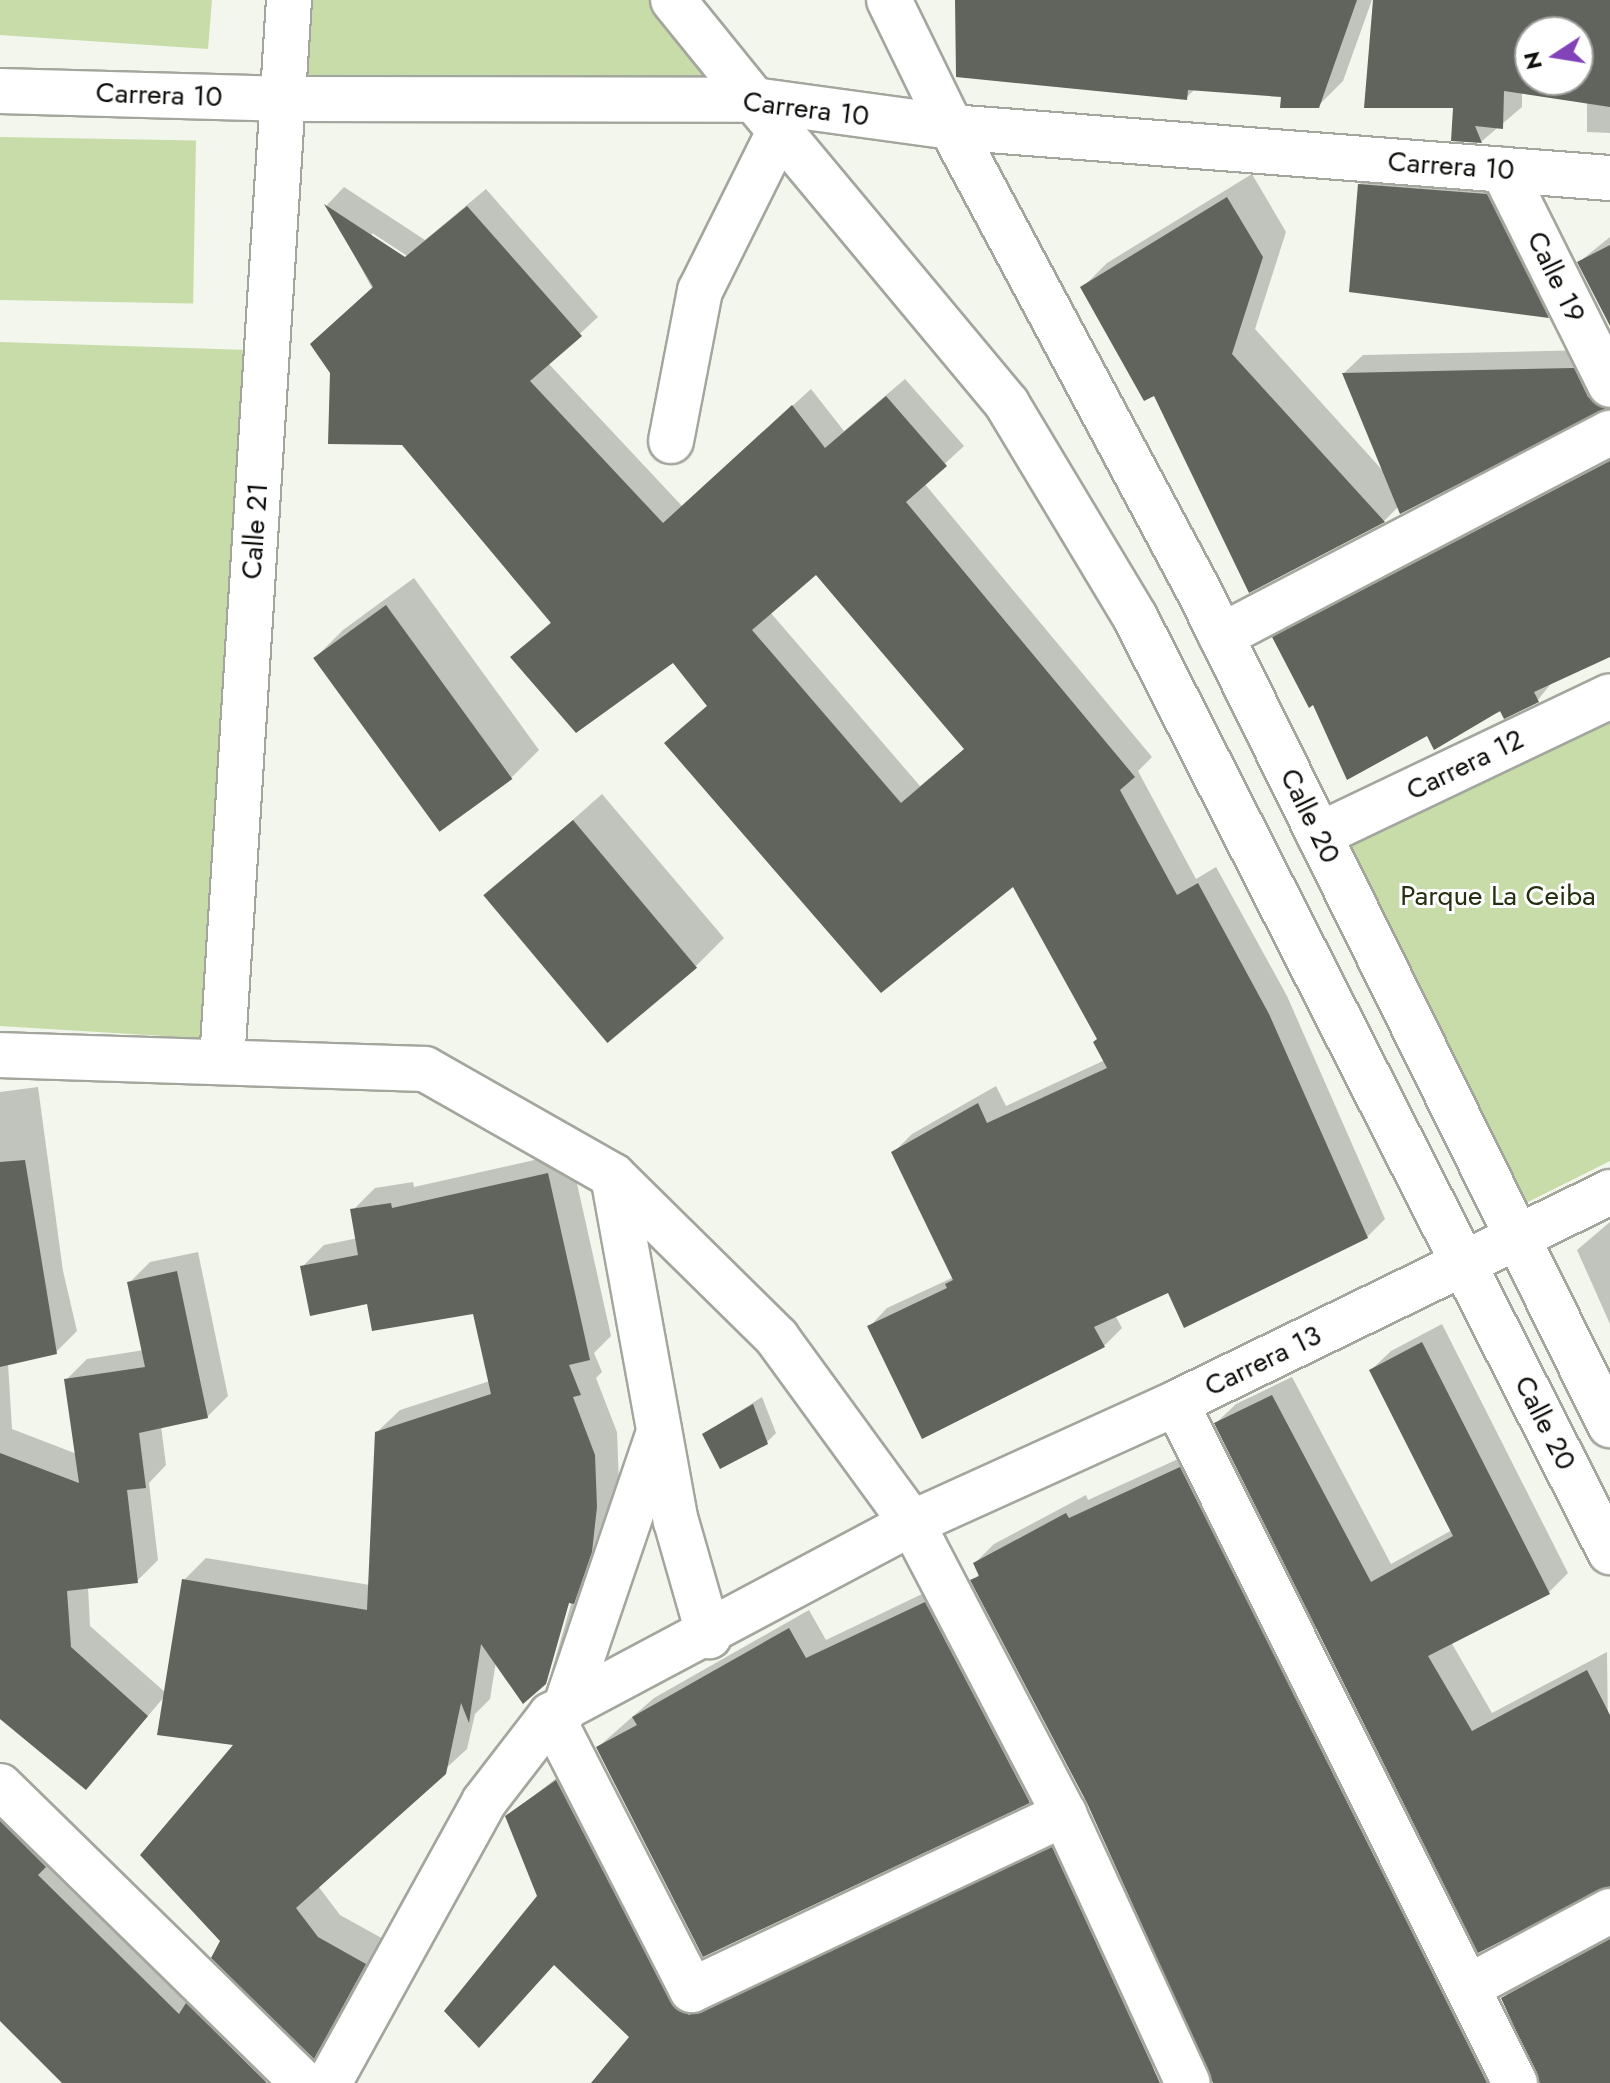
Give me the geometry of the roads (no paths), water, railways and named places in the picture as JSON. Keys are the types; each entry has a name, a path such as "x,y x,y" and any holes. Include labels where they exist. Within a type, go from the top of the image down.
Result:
{"street":[{"name":"Calle 21","path":"222,1062 280,99 289,0"},
{"name":"Calle 20","path":"673,0 1007,404 1135,617 1610,1552"},
{"name":"Calle 20","path":"889,0 951,127 1000,213 1221,636 1610,1425"},
{"name":"Carrera 10","path":"0,91 767,115 1610,178"},
{"path":"671,441 700,291 767,115"},
{"name":"Calle 19","path":"1503,170 1610,385"},
{"path":"1221,636 1610,433"},
{"name":"Carrera 12","path":"1319,835 1610,696"},
{"path":"0,1055 425,1069 613,1176 777,1338 912,1523 1064,1814 1188,2083"},
{"path":"613,1176 661,1425 676,1521 709,1636"},
{"name":"Carrera 13","path":"558,1713 709,1636 912,1523 1176,1403 1610,1192"},
{"path":"1176,1403 1515,2083"},
{"path":"329,2083 484,1802 558,1713 661,1425"},
{"path":"558,1713 692,1990 1064,1814"},
{"path":"0,1786 303,2083"},
{"path":"1468,1987 1610,1911"}],"park label":[{"name":"Parque La Ceiba","path":"1498,896"}]}
